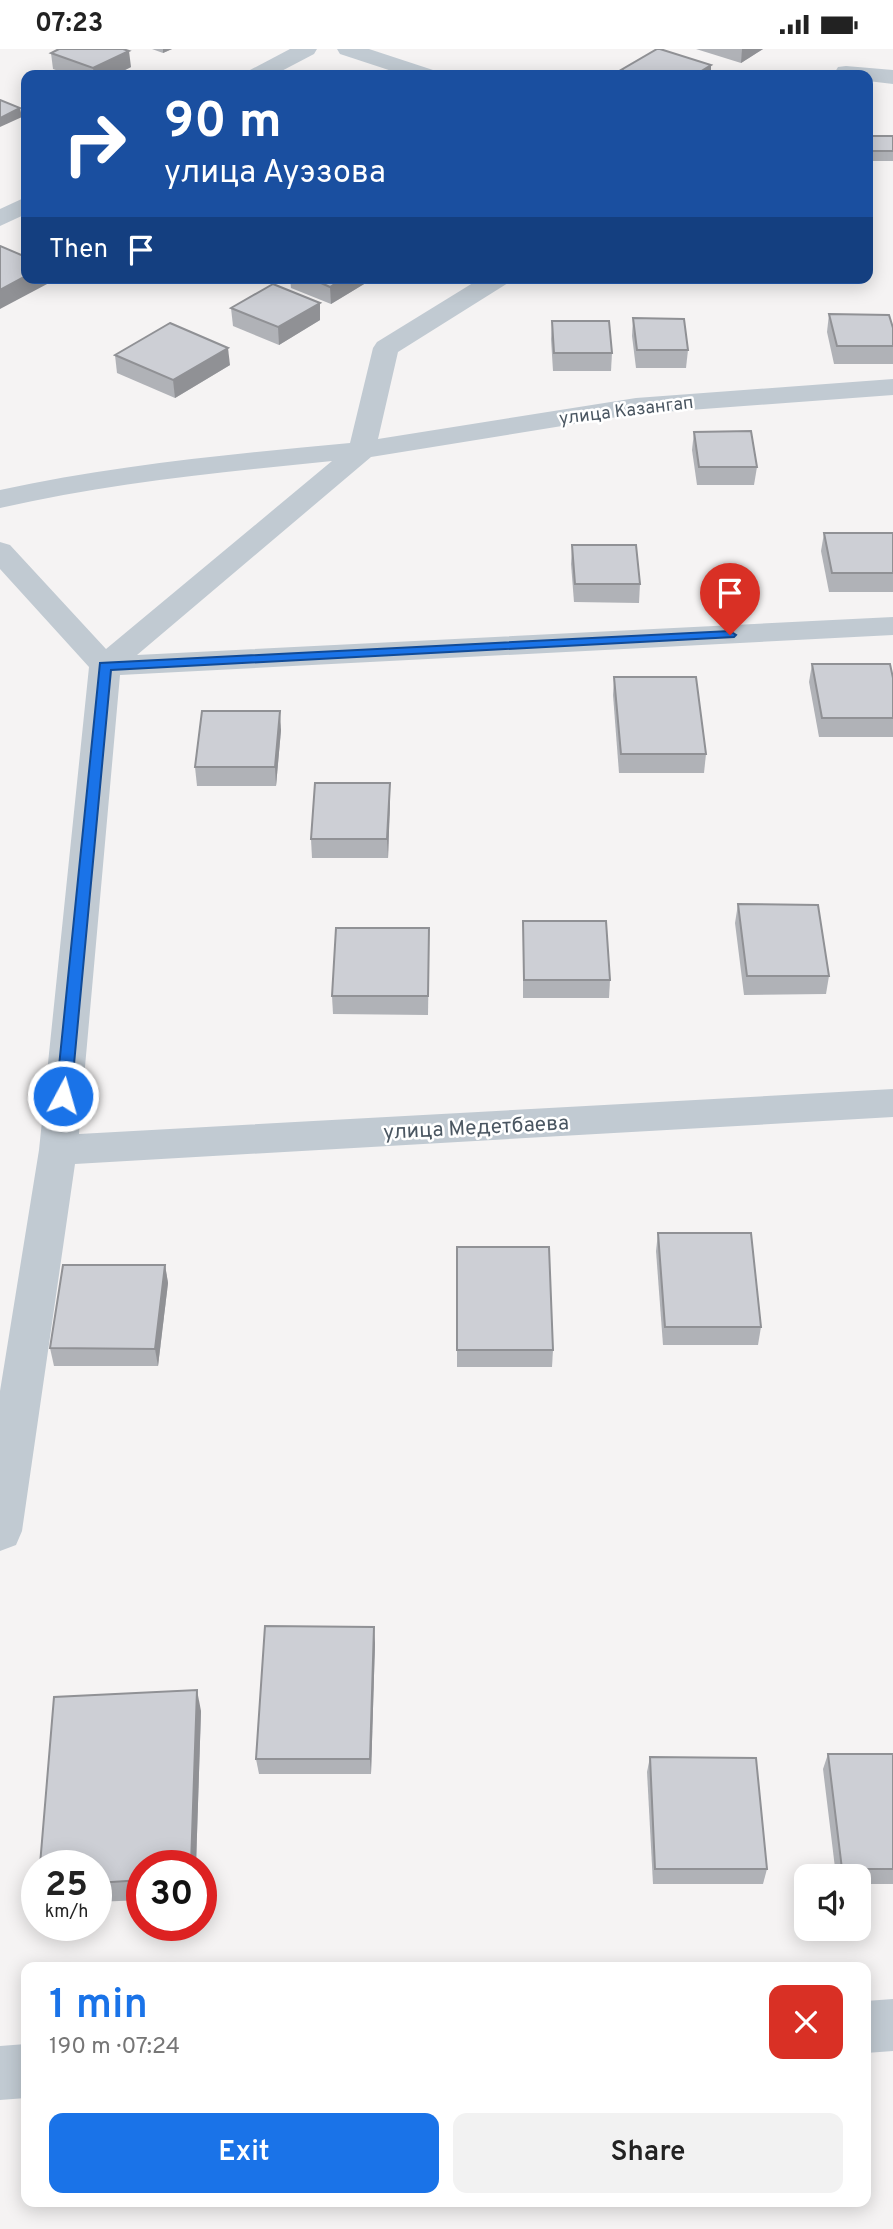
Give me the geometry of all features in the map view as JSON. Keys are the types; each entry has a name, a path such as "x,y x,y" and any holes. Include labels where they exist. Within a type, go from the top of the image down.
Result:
{"street":[{"path":"267,70 306,49"},
{"path":"348,49 410,70"},
{"path":"848,70 868,57"},
{"path":"873,75 893,77"},
{"path":"0,219 21,207"},
{"path":"0,1531 58,1150 105,666 362,450 386,348 489,284"},
{"name":"улица Казангап","path":"0,499 71,484 210,465 362,450 636,405 893,387"},
{"path":"0,551 105,666"},
{"path":"105,666 893,627"},
{"name":"улица Медетбаева","path":"58,1150 893,1103"},
{"path":"871,2027 893,2025"},
{"path":"0,2073 21,2071"}],"building":[{"path":"59,49 129,51 93,68 51,53"},
{"path":"657,49 711,65 703,70 621,70"},
{"path":"0,100 20,108 0,118"},
{"path":"873,136 893,136 893,151 873,151"},
{"path":"0,246 21,255 21,279 0,290"},
{"path":"273,284 320,303 278,327 231,308"},
{"path":"829,314 889,315 893,328 893,346 837,346"},
{"path":"633,318 684,319 688,350 637,350"},
{"path":"552,321 609,321 612,353 554,353"},
{"path":"170,323 228,348 173,380 115,355"},
{"path":"751,431 757,467 699,467 694,432"},
{"path":"824,533 893,533 893,573 832,573"},
{"path":"572,545 636,545 640,584 575,584"},
{"path":"812,664 890,664 893,678 893,718 822,718"},
{"path":"614,677 696,677 706,754 621,754"},
{"path":"202,711 280,711 275,767 195,767"},
{"path":"315,783 390,783 387,839 311,839"},
{"path":"738,904 818,905 829,976 747,976"},
{"path":"523,921 606,921 610,980 524,980"},
{"path":"336,928 429,928 428,996 332,996"},
{"path":"658,1233 751,1233 761,1327 665,1327"},
{"path":"457,1247 549,1247 553,1350 457,1350"},
{"path":"63,1265 165,1265 155,1349 50,1348"},
{"path":"265,1626 374,1627 370,1759 256,1759"},
{"path":"197,1690 192,1850 126,1850 126,1881 112,1882 112,1850 41,1850 54,1697"},
{"path":"828,1754 893,1754 893,1869 871,1869 871,1864 841,1864"},
{"path":"650,1757 756,1758 767,1869 655,1869"}],"route":[{"path":"63,1096 105,666 730,635"}]}
